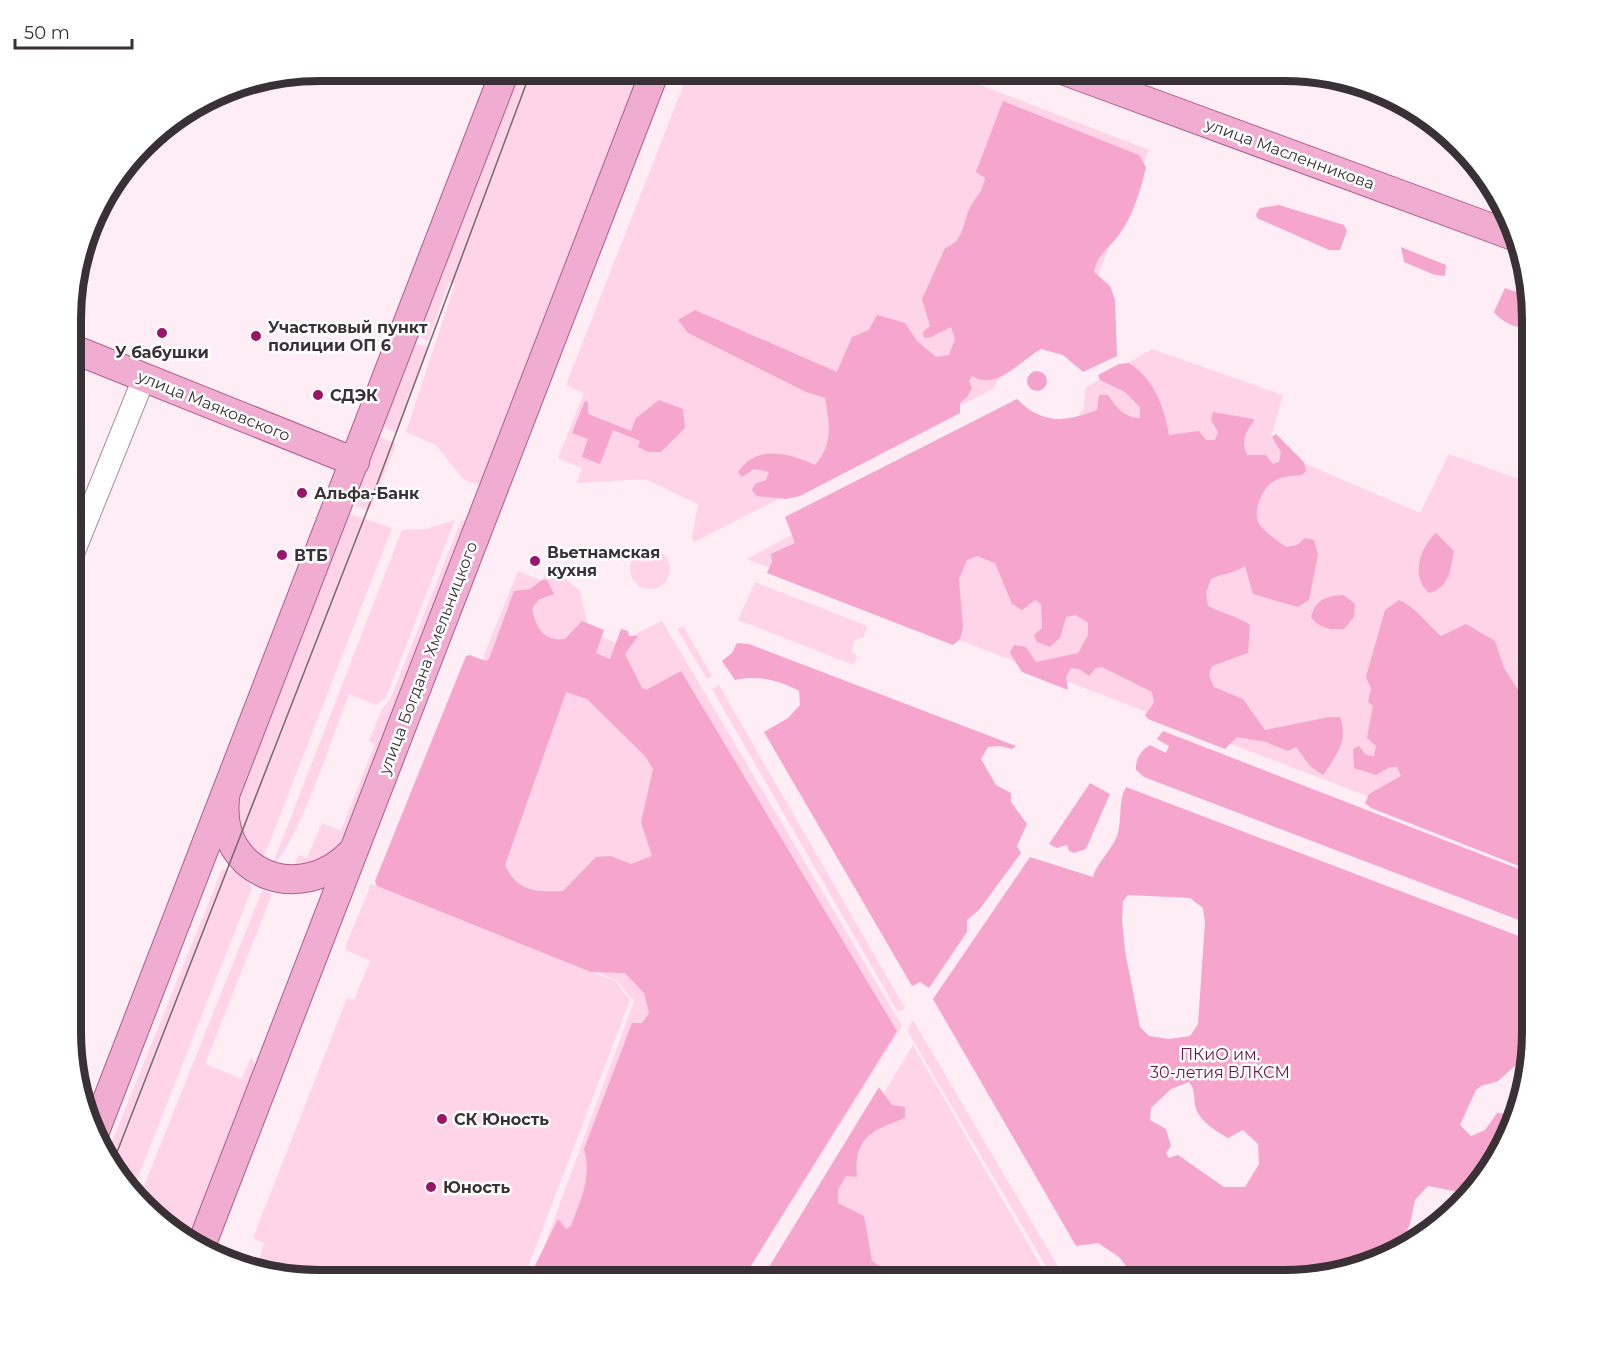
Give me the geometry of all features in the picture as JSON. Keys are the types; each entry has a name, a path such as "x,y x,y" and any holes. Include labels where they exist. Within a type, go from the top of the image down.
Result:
{"main road":[{"path":"99,1122 501,81"},
{"name":"улица Богдана Хмельницкого","path":"203,1240 648,81"},
{"name":"улица Масленникова","path":"1092,81 1506,233"},
{"name":"улица Маяковского","path":"81,353 355,462"},
{"path":"226,794 225,816 231,839 244,858 266,874 286,880 305,880 332,870 353,850"}],"street":[{"path":"81,534 144,378"}],"shaded area":[{"path":"515,81 632,81 629,105 482,486 464,480 436,445 406,432 455,284 449,282 428,341 415,335"},
{"path":"685,81 970,81 1149,150 1097,277 1013,353 993,389 694,542 692,537 698,504 645,479 577,483 582,468 558,458 584,393 566,385"},
{"path":"409,341 428,347 397,433 378,425"},
{"path":"1152,349 1283,395 1271,437 1285,455 1420,513 1449,454 1522,480 1522,855 747,559 1021,411 1047,425 1073,422 1084,408 1085,388"},
{"path":"1037,371 1044,374 1047,381 1044,388 1037,391 1030,388 1027,381 1030,374"},
{"path":"375,434 396,444 370,510 349,504"},
{"path":"345,512 392,528 261,864 231,817"},
{"path":"455,520 386,697 376,705 349,694 304,812 282,854 272,866 402,530 426,529"},
{"path":"467,520 343,840 318,866 292,871 299,855 307,858 322,823 341,831 375,744 369,741 382,709 390,700 461,521"},
{"path":"650,549 658,550 664,555 669,561 669,577 664,583 658,588 650,589 642,588 636,583 631,577 630,569 631,561 636,555 642,550"},
{"path":"548,565 580,591 589,632 617,643 662,621 902,1026 748,1270 536,1270 634,1001 616,980 381,882 481,663 518,571 542,581"},
{"path":"755,582 867,626 864,637 855,640 852,651 857,656 854,665 738,620"},
{"path":"683,626 712,676 707,679 677,629"},
{"path":"719,685 905,1008 898,1012 712,689"},
{"path":"222,870 239,870 252,888 135,1183 110,1146"},
{"name":"СК Юность","path":"371,884 615,981 630,1000 527,1270 319,1270 288,1268 259,1262 264,1243 253,1238 347,998 354,1000 370,961 346,950"},
{"path":"262,891 272,894 205,1064 242,1079 251,1057 256,1066 192,1233 162,1211 142,1191"},
{"path":"913,1020 1060,1270 1048,1270 907,1030"},
{"path":"913,1045 1043,1270 776,1270"}],"green space":[{"path":"1003,101 1139,155 1146,167 1131,214 1119,235 1102,254 1094,272 1110,286 1115,300 1117,356 1083,372 1063,355 1041,349 999,377 981,380 972,376 969,381 972,388 960,403 960,413 800,496 786,499 757,496 752,490 755,484 766,480 769,472 754,469 742,477 738,472 754,457 764,454 784,455 815,465 821,457 829,434 825,398 806,392 688,333 678,320 695,310 837,372 852,337 869,330 877,315 905,323 917,341 936,357 949,355 955,339 951,327 924,338 923,332 930,326 922,299 945,248 957,240 969,210 982,188 985,178 976,172"},
{"path":"1279,205 1344,225 1347,231 1340,250 1329,250 1257,218 1256,214 1260,208"},
{"path":"1401,247 1446,265 1445,276 1435,275 1404,262"},
{"path":"1505,288 1520,293 1522,327 1502,320 1494,312"},
{"path":"1129,363 1145,377 1156,394 1169,435 1199,431 1206,440 1215,440 1218,432 1211,420 1213,412 1253,419 1244,441 1247,455 1266,455 1273,464 1279,462 1281,452 1272,437 1276,434 1304,462 1306,471 1302,475 1281,478 1266,488 1258,505 1257,517 1264,530 1286,547 1297,545 1305,538 1314,540 1318,555 1309,600 1298,607 1253,594 1245,566 1211,579 1206,593 1208,606 1250,625 1248,653 1212,666 1209,675 1214,687 1243,699 1265,730 1329,717 1340,717 1343,734 1340,748 1323,775 1310,766 1296,747 1288,751 1266,742 1237,737 1225,749 1148,719 1145,715 1154,703 1152,692 1102,667 1096,668 1089,676 1079,669 1071,668 1066,677 1068,690 1022,672 1010,653 1014,645 1026,647 1036,662 1078,653 1088,635 1088,623 1076,615 1066,617 1060,638 1050,647 1037,642 1034,635 1042,628 1041,604 1035,600 1022,610 1012,604 995,563 977,556 967,560 959,579 963,627 960,639 953,645 767,573 772,562 771,554 795,543 785,517 1017,399 1045,417 1064,419 1097,410 1099,395 1108,395 1117,408 1125,414 1140,418 1140,407 1125,392 1100,380 1098,375 1119,364"},
{"path":"659,400 683,409 685,428 661,452 649,452 638,447 640,441 613,430 600,464 582,457 588,439 572,433 585,401 588,402 588,414 631,431 636,418"},
{"path":"1436,533 1454,551 1448,577 1441,587 1429,593 1420,579 1419,563 1425,546"},
{"path":"542,580 547,580 554,594 538,600 532,609 539,628 546,636 565,639 582,621 604,630 596,653 610,659 621,629 628,631 629,636 638,636 625,654 642,688 646,690 681,671 897,1031 748,1270 533,1270 558,1219 566,1229 571,1226 586,1179 584,1149 632,1023 642,1023 649,1013 644,993 625,973 591,972 377,886 375,881 466,656 470,655 485,661 489,659 514,591 530,589","holes":["566,692 587,699 646,757 653,769 641,822 652,856 631,864 611,856 596,857 563,891 536,890 515,881 505,865"]},
{"path":"1344,595 1355,604 1354,617 1344,629 1326,628 1311,617 1319,602 1332,596"},
{"path":"1399,600 1416,611 1441,636 1466,624 1495,641 1504,668 1519,691 1522,690 1522,867 1371,808 1365,803 1369,794 1401,776 1397,767 1390,767 1376,775 1354,768 1353,749 1359,746 1366,755 1374,756 1376,746 1367,738 1373,706 1368,702 1371,689 1366,677 1385,610"},
{"path":"737,643 749,644 1016,746 1012,749 1000,746 988,747 981,759 996,785 1011,793 1011,802 1027,824 1017,846 1021,853 979,910 967,920 967,932 929,988 920,982 912,986 764,732 788,718 800,705 799,691 768,680 752,678 735,680 722,661 732,653"},
{"path":"1163,731 1522,870 1522,921 1144,777 1136,770 1139,756 1150,745 1166,753 1169,746 1157,739"},
{"path":"1090,783 1110,794 1086,849 1074,853 1069,851 1067,845 1057,848 1049,844"},
{"name":"ПКиО им. 30-летия ВЛКСМ","path":"1126,787 1522,937 1520,1061 1498,1081 1481,1086 1476,1090 1460,1125 1471,1136 1485,1130 1497,1113 1507,1114 1504,1123 1482,1164 1460,1192 1428,1186 1415,1200 1410,1224 1404,1238 1375,1252 1346,1262 1315,1268 1284,1270 1129,1270 1119,1257 1098,1243 1076,1246 933,999 1030,857 1093,877 1118,833 1121,803","holes":["1128,895 1190,898 1203,908 1205,922 1198,1024 1190,1036 1169,1039 1149,1036 1140,1027 1125,951 1123,901","1189,1082 1198,1114 1214,1130 1228,1138 1243,1130 1258,1144 1259,1164 1245,1187 1224,1187 1178,1155 1169,1158 1166,1153 1171,1146 1166,1129 1150,1120 1151,1108 1171,1089"]},
{"path":"879,1087 892,1105 905,1107 905,1118 875,1131 862,1144 858,1153 857,1177 846,1176 838,1190 838,1203 864,1216 872,1261 886,1270 767,1270"}],"tram line":[{"path":"116,1155 367,511 527,81"}],"place":[{"name":"У бабушки","path":"162,333"},
{"name":"Участковый пункт полиции ОП 6","path":"256,336"},
{"name":"СДЭК","path":"318,395"},
{"name":"Альфа-Банк","path":"302,493"},
{"name":"ВТБ","path":"282,555"},
{"name":"Вьетнамская кухня","path":"535,561"},
{"name":"СК Юность","path":"442,1119"},
{"name":"Юность","path":"431,1187"}]}
